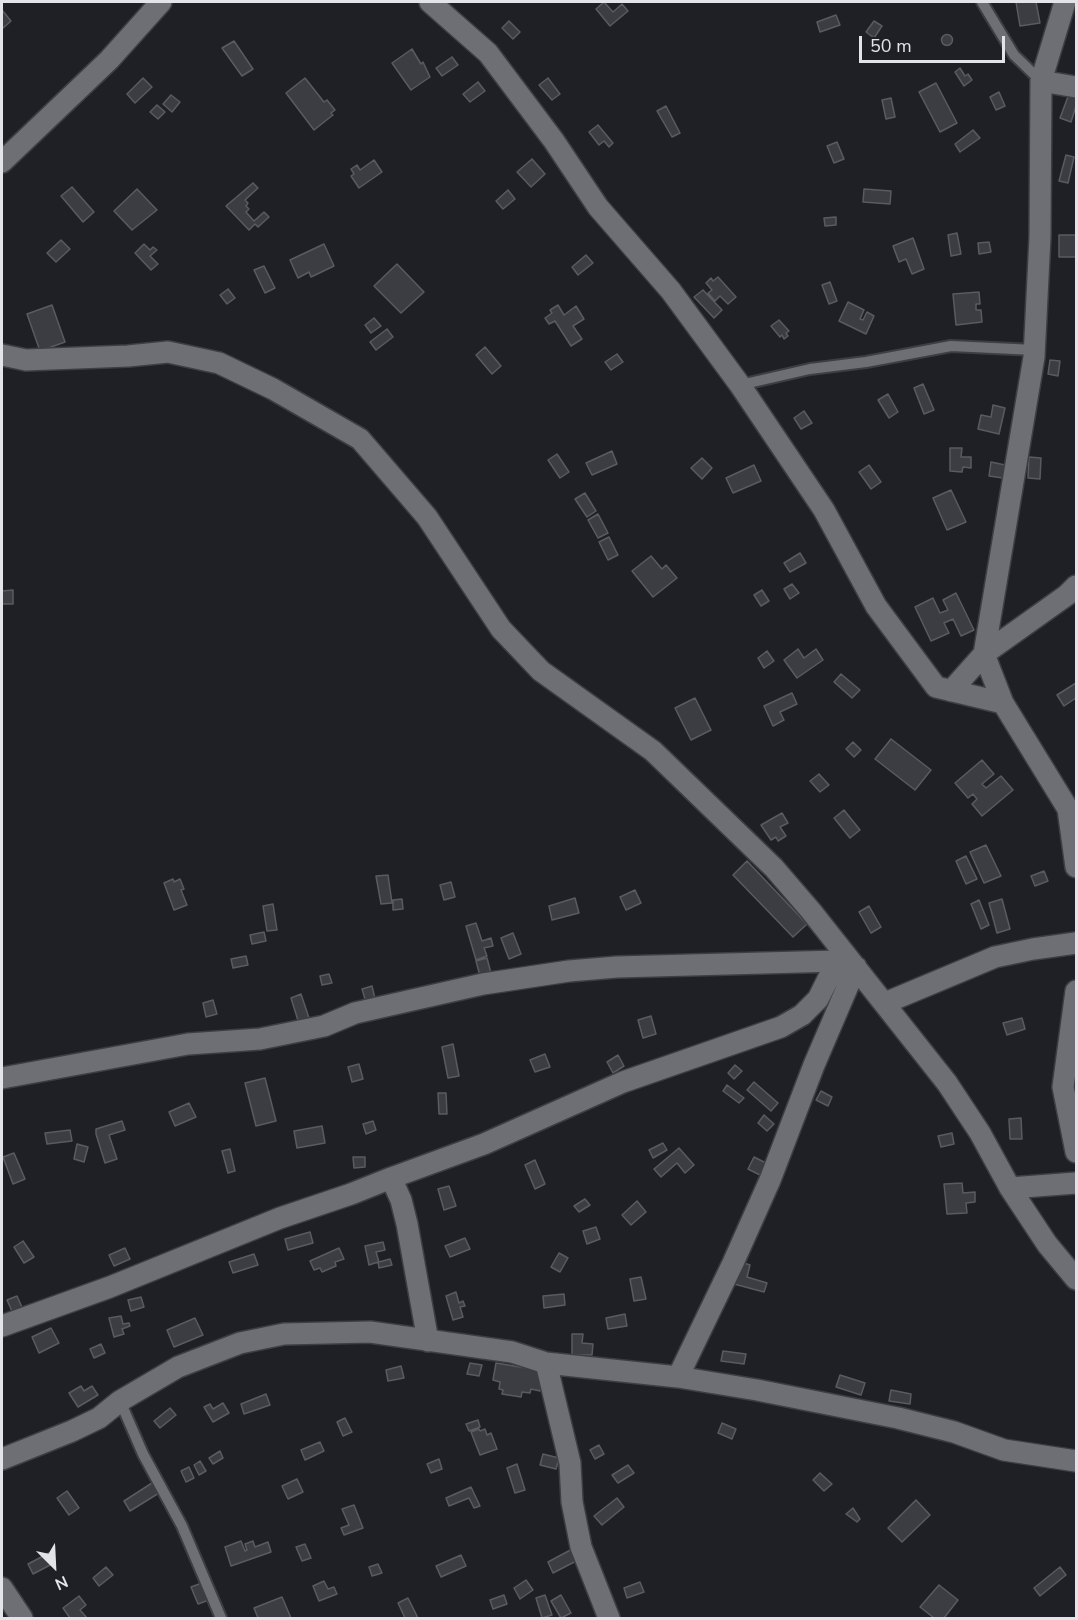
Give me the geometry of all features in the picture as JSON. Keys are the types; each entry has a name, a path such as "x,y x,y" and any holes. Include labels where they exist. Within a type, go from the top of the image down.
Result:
{"street":[{"path":"2,162 109,60 161,2"},
{"path":"430,2 488,54 554,141 598,207 670,291 740,385 824,510 876,606 936,687 1003,703"},
{"path":"1065,2 1041,81 1040,237 1035,350 984,654 1003,703 1068,809 1077,867"},
{"path":"1041,81 1077,87"},
{"path":"2,355 26,360 168,352 219,363 273,389 360,439 427,517 501,629 541,671 653,751 774,868 846,961 885,1003 947,1083 980,1133 1010,1188 1047,1244 1077,1279"},
{"path":"951,691 984,654 1077,586"},
{"path":"885,1003 995,957 1077,943"},
{"path":"2,1078 188,1044 260,1040 324,1026 355,1013 483,984 559,972 617,967 846,961"},
{"path":"2,1326 110,1287 280,1218 484,1144 623,1082 781,1027 802,1015 818,999 846,961"},
{"path":"678,1377 770,1180 814,1065 846,961"},
{"path":"1077,991 1063,1087 1077,1152"},
{"path":"391,1178 401,1200 407,1224 428,1341"},
{"path":"1010,1188 1077,1183"},
{"path":"2,1459 99,1418 120,1401 178,1367 240,1343 284,1334 370,1332 512,1352 546,1363 678,1377 898,1418 954,1432 1004,1450 1077,1461"},
{"path":"546,1363 570,1463 572,1502 580,1547 609,1618"},
{"path":"2,1588 22,1618"}],"lane":[{"path":"982,2 1014,55 1041,81"},
{"path":"740,385 810,369 866,362 951,346 1035,350"},
{"path":"120,1401 143,1454 182,1526 221,1618"}],"building":[{"path":"604,2 613,12 622,4 628,11 610,26 596,9"},
{"path":"1016,2 1036,2 1040,23 1020,26"},
{"path":"2,10 11,21 2,29"},
{"path":"836,15 840,25 820,32 817,22"},
{"path":"509,21 520,32 513,39 502,28"},
{"path":"874,21 882,26 874,38 866,32"},
{"path":"947,34 953,40 947,46 941,40"},
{"path":"234,41 253,69 242,76 222,48"},
{"path":"412,49 421,64 423,62 430,77 411,90 392,63"},
{"path":"452,57 458,65 442,76 436,68"},
{"path":"960,68 965,76 968,74 972,80 964,86 955,72"},
{"path":"143,78 152,87 135,103 127,94"},
{"path":"305,78 324,102 327,100 335,110 331,113 333,115 314,130 286,93"},
{"path":"548,78 560,94 552,100 539,85"},
{"path":"478,82 485,91 470,102 463,94"},
{"path":"936,83 957,123 940,132 919,92"},
{"path":"1072,86 1076,88 1076,106 1071,122 1060,118"},
{"path":"999,92 1005,106 996,110 990,97"},
{"path":"171,95 180,102 172,112 163,104"},
{"path":"891,98 895,117 886,119 882,100"},
{"path":"157,105 165,112 158,119 150,112"},
{"path":"666,106 680,133 672,137 657,111"},
{"path":"598,125 613,143 609,147 604,141 599,145 589,132"},
{"path":"973,130 980,138 960,152 955,144"},
{"path":"837,142 844,159 834,163 827,146"},
{"path":"1066,155 1074,157 1068,183 1059,181"},
{"path":"532,159 545,174 531,187 517,172"},
{"path":"374,160 382,172 359,188 351,176 354,174 351,169 357,165 360,170"},
{"path":"253,183 258,188 245,200 249,209 246,212 254,221 264,212 269,217 258,227 255,224 249,230 226,206"},
{"path":"72,187 94,212 83,222 61,196"},
{"path":"137,189 157,210 132,230 114,211"},
{"path":"864,189 891,191 890,204 863,202"},
{"path":"508,190 515,199 503,209 496,201"},
{"path":"836,217 836,225 825,226 824,218"},
{"path":"957,233 961,254 951,256 948,235"},
{"path":"1059,235 1076,235 1076,257 1059,257"},
{"path":"913,238 924,269 912,274 906,259 899,262 893,246"},
{"path":"61,240 70,249 56,262 47,253"},
{"path":"989,242 991,252 979,254 978,243"},
{"path":"144,244 150,250 153,247 157,250 150,256 158,264 151,270 135,253"},
{"path":"324,244 334,266 311,277 309,272 298,278 290,260"},
{"path":"586,255 593,263 578,275 572,267"},
{"path":"397,264 424,292 401,313 374,286"},
{"path":"264,266 275,288 265,293 254,270"},
{"path":"718,277 736,297 728,304 720,296 715,301 708,293 712,290 706,283 711,278 713,281"},
{"path":"830,282 837,301 829,304 822,285"},
{"path":"228,289 235,298 227,304 220,295"},
{"path":"703,290 722,310 714,318 694,297"},
{"path":"979,292 980,304 976,304 976,310 981,310 982,322 956,325 953,294"},
{"path":"848,302 864,310 860,319 863,320 867,312 874,316 866,334 839,321"},
{"path":"52,305 65,342 40,351 27,314"},
{"path":"558,305 564,315 576,306 584,319 573,326 582,339 571,346 555,321 549,324 545,318 552,313 550,310"},
{"path":"374,318 381,326 371,333 365,325"},
{"path":"779,320 789,331 786,333 788,336 784,339 771,326"},
{"path":"387,329 393,337 376,350 370,342"},
{"path":"485,347 501,366 492,374 476,355"},
{"path":"617,354 623,362 611,370 605,362"},
{"path":"1050,360 1060,361 1058,376 1048,374"},
{"path":"923,384 934,410 924,414 914,388"},
{"path":"888,394 898,412 889,418 878,400"},
{"path":"993,405 1005,408 999,434 978,429 981,415 991,417"},
{"path":"804,411 812,423 801,429 794,418"},
{"path":"950,448 962,448 961,457 971,457 971,468 963,467 962,472 950,471"},
{"path":"612,451 617,464 592,475 586,463"},
{"path":"557,454 569,472 560,478 548,460"},
{"path":"1029,457 1041,458 1040,479 1028,478"},
{"path":"702,458 712,468 702,479 691,468"},
{"path":"991,462 1005,465 1003,478 989,476"},
{"path":"754,465 761,481 733,493 726,478"},
{"path":"869,465 881,482 871,489 859,472"},
{"path":"951,490 966,522 947,530 933,498"},
{"path":"585,493 596,511 587,517 575,499"},
{"path":"598,514 608,533 598,538 588,520"},
{"path":"609,537 618,555 608,560 599,542"},
{"path":"800,553 806,563 790,572 784,563"},
{"path":"651,556 662,569 666,565 677,578 653,597 632,571"},
{"path":"792,584 799,593 790,599 784,589"},
{"path":"13,590 13,604 2,604 2,591"},
{"path":"762,590 769,601 761,606 754,595"},
{"path":"956,593 974,630 961,636 953,619 944,623 949,633 931,641 915,607 933,598 940,613 948,610 943,600"},
{"path":"798,649 804,658 816,649 823,660 797,678 784,660"},
{"path":"767,651 774,661 764,668 758,658"},
{"path":"841,674 860,690 852,698 834,682"},
{"path":"1076,683 1076,698 1064,706 1057,695"},
{"path":"792,693 797,704 780,712 784,720 773,726 764,706"},
{"path":"695,698 711,730 691,740 675,708"},
{"path":"891,739 931,770 915,790 875,759"},
{"path":"853,742 861,750 854,757 846,749"},
{"path":"982,760 994,774 982,784 986,788 1001,776 1013,790 982,816 972,804 977,799 973,794 968,798 955,783"},
{"path":"819,774 829,785 820,792 810,781"},
{"path":"844,810 860,830 850,838 834,818"},
{"path":"782,813 788,823 780,827 786,836 778,841 776,837 771,840 761,825"},
{"path":"986,845 1001,876 984,883 970,852"},
{"path":"966,856 977,879 966,884 956,861"},
{"path":"747,861 807,924 793,937 733,875"},
{"path":"1044,871 1048,881 1035,886 1031,876"},
{"path":"388,875 392,903 381,904 376,876"},
{"path":"173,879 174,882 180,879 184,889 181,890 187,905 174,910 164,883"},
{"path":"451,882 455,897 444,900 440,885"},
{"path":"635,890 641,903 626,910 620,897"},
{"path":"575,898 579,913 552,920 549,906"},
{"path":"402,899 403,909 393,910 393,900"},
{"path":"1002,899 1010,929 997,933 989,903"},
{"path":"979,900 989,925 981,929 971,904"},
{"path":"273,904 277,930 267,931 263,906"},
{"path":"869,906 881,927 871,933 859,912"},
{"path":"476,923 482,941 491,938 493,946 484,948 487,956 476,960 466,926"},
{"path":"264,932 266,941 252,944 250,935"},
{"path":"513,933 521,954 509,959 501,938"},
{"path":"246,956 248,965 233,968 231,959"},
{"path":"487,958 492,977 481,980 476,961"},
{"path":"329,974 332,983 322,985 320,976"},
{"path":"372,986 376,1003 367,1006 362,989"},
{"path":"301,994 311,1024 300,1027 291,998"},
{"path":"213,1000 217,1014 206,1017 203,1003"},
{"path":"651,1016 656,1034 643,1038 638,1020"},
{"path":"1022,1018 1025,1029 1007,1035 1003,1023"},
{"path":"453,1044 459,1076 448,1078 442,1047"},
{"path":"545,1054 550,1067 535,1072 530,1060"},
{"path":"618,1055 624,1066 613,1073 607,1062"},
{"path":"359,1064 363,1079 352,1082 348,1067"},
{"path":"735,1065 742,1071 734,1079 728,1073"},
{"path":"265,1078 276,1121 256,1126 245,1083"},
{"path":"754,1082 778,1103 771,1111 747,1090"},
{"path":"727,1085 744,1098 739,1103 723,1091"},
{"path":"821,1091 832,1097 828,1106 816,1100"},
{"path":"438,1093 446,1093 447,1114 439,1114"},
{"path":"189,1103 196,1117 175,1126 169,1112"},
{"path":"764,1115 774,1124 767,1131 758,1123"},
{"path":"1021,1118 1022,1139 1010,1139 1009,1119"},
{"path":"122,1121 125,1130 109,1135 117,1159 105,1163 96,1129"},
{"path":"373,1121 376,1130 366,1134 363,1124"},
{"path":"322,1126 325,1143 297,1148 294,1131"},
{"path":"70,1130 72,1141 47,1144 45,1133"},
{"path":"952,1133 954,1144 941,1147 938,1136"},
{"path":"663,1143 667,1150 653,1158 649,1150"},
{"path":"77,1144 88,1147 84,1162 74,1159"},
{"path":"679,1148 694,1165 685,1173 677,1163 661,1177 654,1169"},
{"path":"230,1149 235,1171 228,1173 222,1151"},
{"path":"14,1153 25,1179 13,1184 3,1157"},
{"path":"353,1157 365,1157 365,1167 354,1168"},
{"path":"754,1157 766,1163 760,1175 748,1169"},
{"path":"535,1160 545,1184 535,1189 525,1165"},
{"path":"962,1183 963,1193 975,1192 975,1202 966,1203 967,1213 947,1214 944,1184"},
{"path":"449,1186 456,1206 444,1210 438,1189"},
{"path":"585,1199 590,1205 579,1212 574,1206"},
{"path":"637,1201 646,1212 631,1225 622,1215"},
{"path":"596,1227 600,1239 587,1244 583,1231"},
{"path":"310,1232 313,1243 288,1250 285,1239"},
{"path":"465,1238 470,1249 450,1257 445,1246"},
{"path":"23,1241 34,1257 24,1263 14,1247"},
{"path":"383,1242 385,1250 376,1252 379,1262 390,1259 392,1265 379,1268 378,1262 369,1265 365,1246"},
{"path":"125,1248 130,1259 114,1266 109,1255"},
{"path":"339,1248 344,1259 335,1262 336,1266 322,1272 320,1268 314,1270 310,1261"},
{"path":"559,1253 568,1258 560,1272 551,1267"},
{"path":"254,1254 258,1265 233,1273 229,1262"},
{"path":"741,1262 750,1265 747,1277 767,1283 764,1292 734,1284"},
{"path":"641,1277 646,1299 634,1301 630,1279"},
{"path":"456,1292 459,1303 463,1301 465,1306 460,1307 463,1317 453,1320 446,1296"},
{"path":"564,1294 565,1305 544,1308 543,1296"},
{"path":"17,1296 25,1314 15,1318 7,1300"},
{"path":"141,1297 144,1307 131,1311 128,1300"},
{"path":"625,1314 627,1326 608,1329 606,1318"},
{"path":"121,1316 123,1324 129,1323 130,1326 122,1329 124,1334 114,1337 109,1318"},
{"path":"195,1318 203,1335 174,1347 167,1330"},
{"path":"51,1328 59,1343 39,1353 32,1337"},
{"path":"572,1334 583,1334 582,1343 593,1344 592,1355 572,1355"},
{"path":"101,1344 105,1353 94,1358 90,1349"},
{"path":"723,1351 746,1354 744,1364 721,1361"},
{"path":"470,1363 482,1365 479,1376 467,1374"},
{"path":"496,1363 544,1371 540,1391 531,1389 530,1393 522,1392 521,1397 502,1394 503,1390 499,1389 500,1382 493,1380"},
{"path":"401,1366 404,1378 388,1381 386,1370"},
{"path":"840,1375 865,1383 861,1395 836,1387"},
{"path":"81,1386 84,1391 92,1386 98,1395 78,1407 69,1393"},
{"path":"891,1390 911,1394 910,1404 889,1401"},
{"path":"266,1394 270,1405 244,1414 241,1404"},
{"path":"223,1403 229,1413 213,1422 204,1407 210,1404 213,1409"},
{"path":"170,1408 176,1415 160,1428 154,1421"},
{"path":"345,1418 352,1432 343,1436 337,1422"},
{"path":"478,1420 480,1427 469,1431 466,1424"},
{"path":"722,1423 736,1429 732,1439 718,1433"},
{"path":"479,1429 480,1431 485,1429 487,1435 491,1433 497,1449 480,1455 471,1432"},
{"path":"320,1442 324,1451 305,1460 301,1450"},
{"path":"599,1445 604,1454 595,1459 590,1450"},
{"path":"220,1451 223,1458 213,1464 209,1458"},
{"path":"543,1454 559,1458 556,1469 540,1465"},
{"path":"439,1459 442,1469 431,1473 427,1464"},
{"path":"200,1461 206,1471 199,1475 194,1465"},
{"path":"517,1464 525,1490 515,1493 507,1468"},
{"path":"628,1465 634,1473 618,1483 612,1475"},
{"path":"189,1467 194,1478 186,1482 181,1471"},
{"path":"820,1473 832,1484 824,1491 813,1480"},
{"path":"297,1479 303,1492 288,1499 282,1486"},
{"path":"152,1483 159,1493 130,1511 124,1501"},
{"path":"471,1487 480,1506 474,1508 469,1498 449,1506 446,1498"},
{"path":"67,1491 79,1508 69,1515 57,1498"},
{"path":"617,1498 624,1507 602,1525 594,1516"},
{"path":"916,1500 930,1515 902,1542 888,1528"},
{"path":"354,1505 363,1528 344,1535 341,1528 349,1525 342,1509"},
{"path":"853,1508 860,1519 857,1522 846,1514"},
{"path":"241,1541 245,1551 247,1550 245,1544 253,1541 255,1547 268,1542 271,1552 231,1566 225,1547"},
{"path":"305,1544 311,1558 302,1561 296,1547"},
{"path":"576,1547 582,1558 553,1573 548,1562"},
{"path":"49,1553 54,1563 33,1574 28,1564"},
{"path":"461,1555 466,1566 441,1577 436,1566"},
{"path":"378,1564 382,1573 372,1576 369,1567"},
{"path":"106,1567 113,1575 99,1586 93,1578"},
{"path":"1060,1567 1066,1575 1040,1596 1034,1588"},
{"path":"526,1580 533,1590 520,1599 514,1588"},
{"path":"324,1581 328,1589 334,1587 337,1594 319,1601 313,1586"},
{"path":"640,1582 644,1592 627,1598 624,1588"},
{"path":"202,1583 209,1600 198,1604 191,1587"},
{"path":"939,1585 958,1600 944,1618 934,1618 920,1607"},
{"path":"504,1595 507,1604 493,1609 490,1600"},
{"path":"545,1595 552,1615 542,1618 536,1598"},
{"path":"561,1595 571,1613 561,1618 551,1601"},
{"path":"79,1596 86,1605 80,1610 87,1618 70,1618 63,1608"},
{"path":"282,1597 291,1618 258,1618 254,1608"},
{"path":"408,1598 418,1618 405,1618 398,1603"}]}
